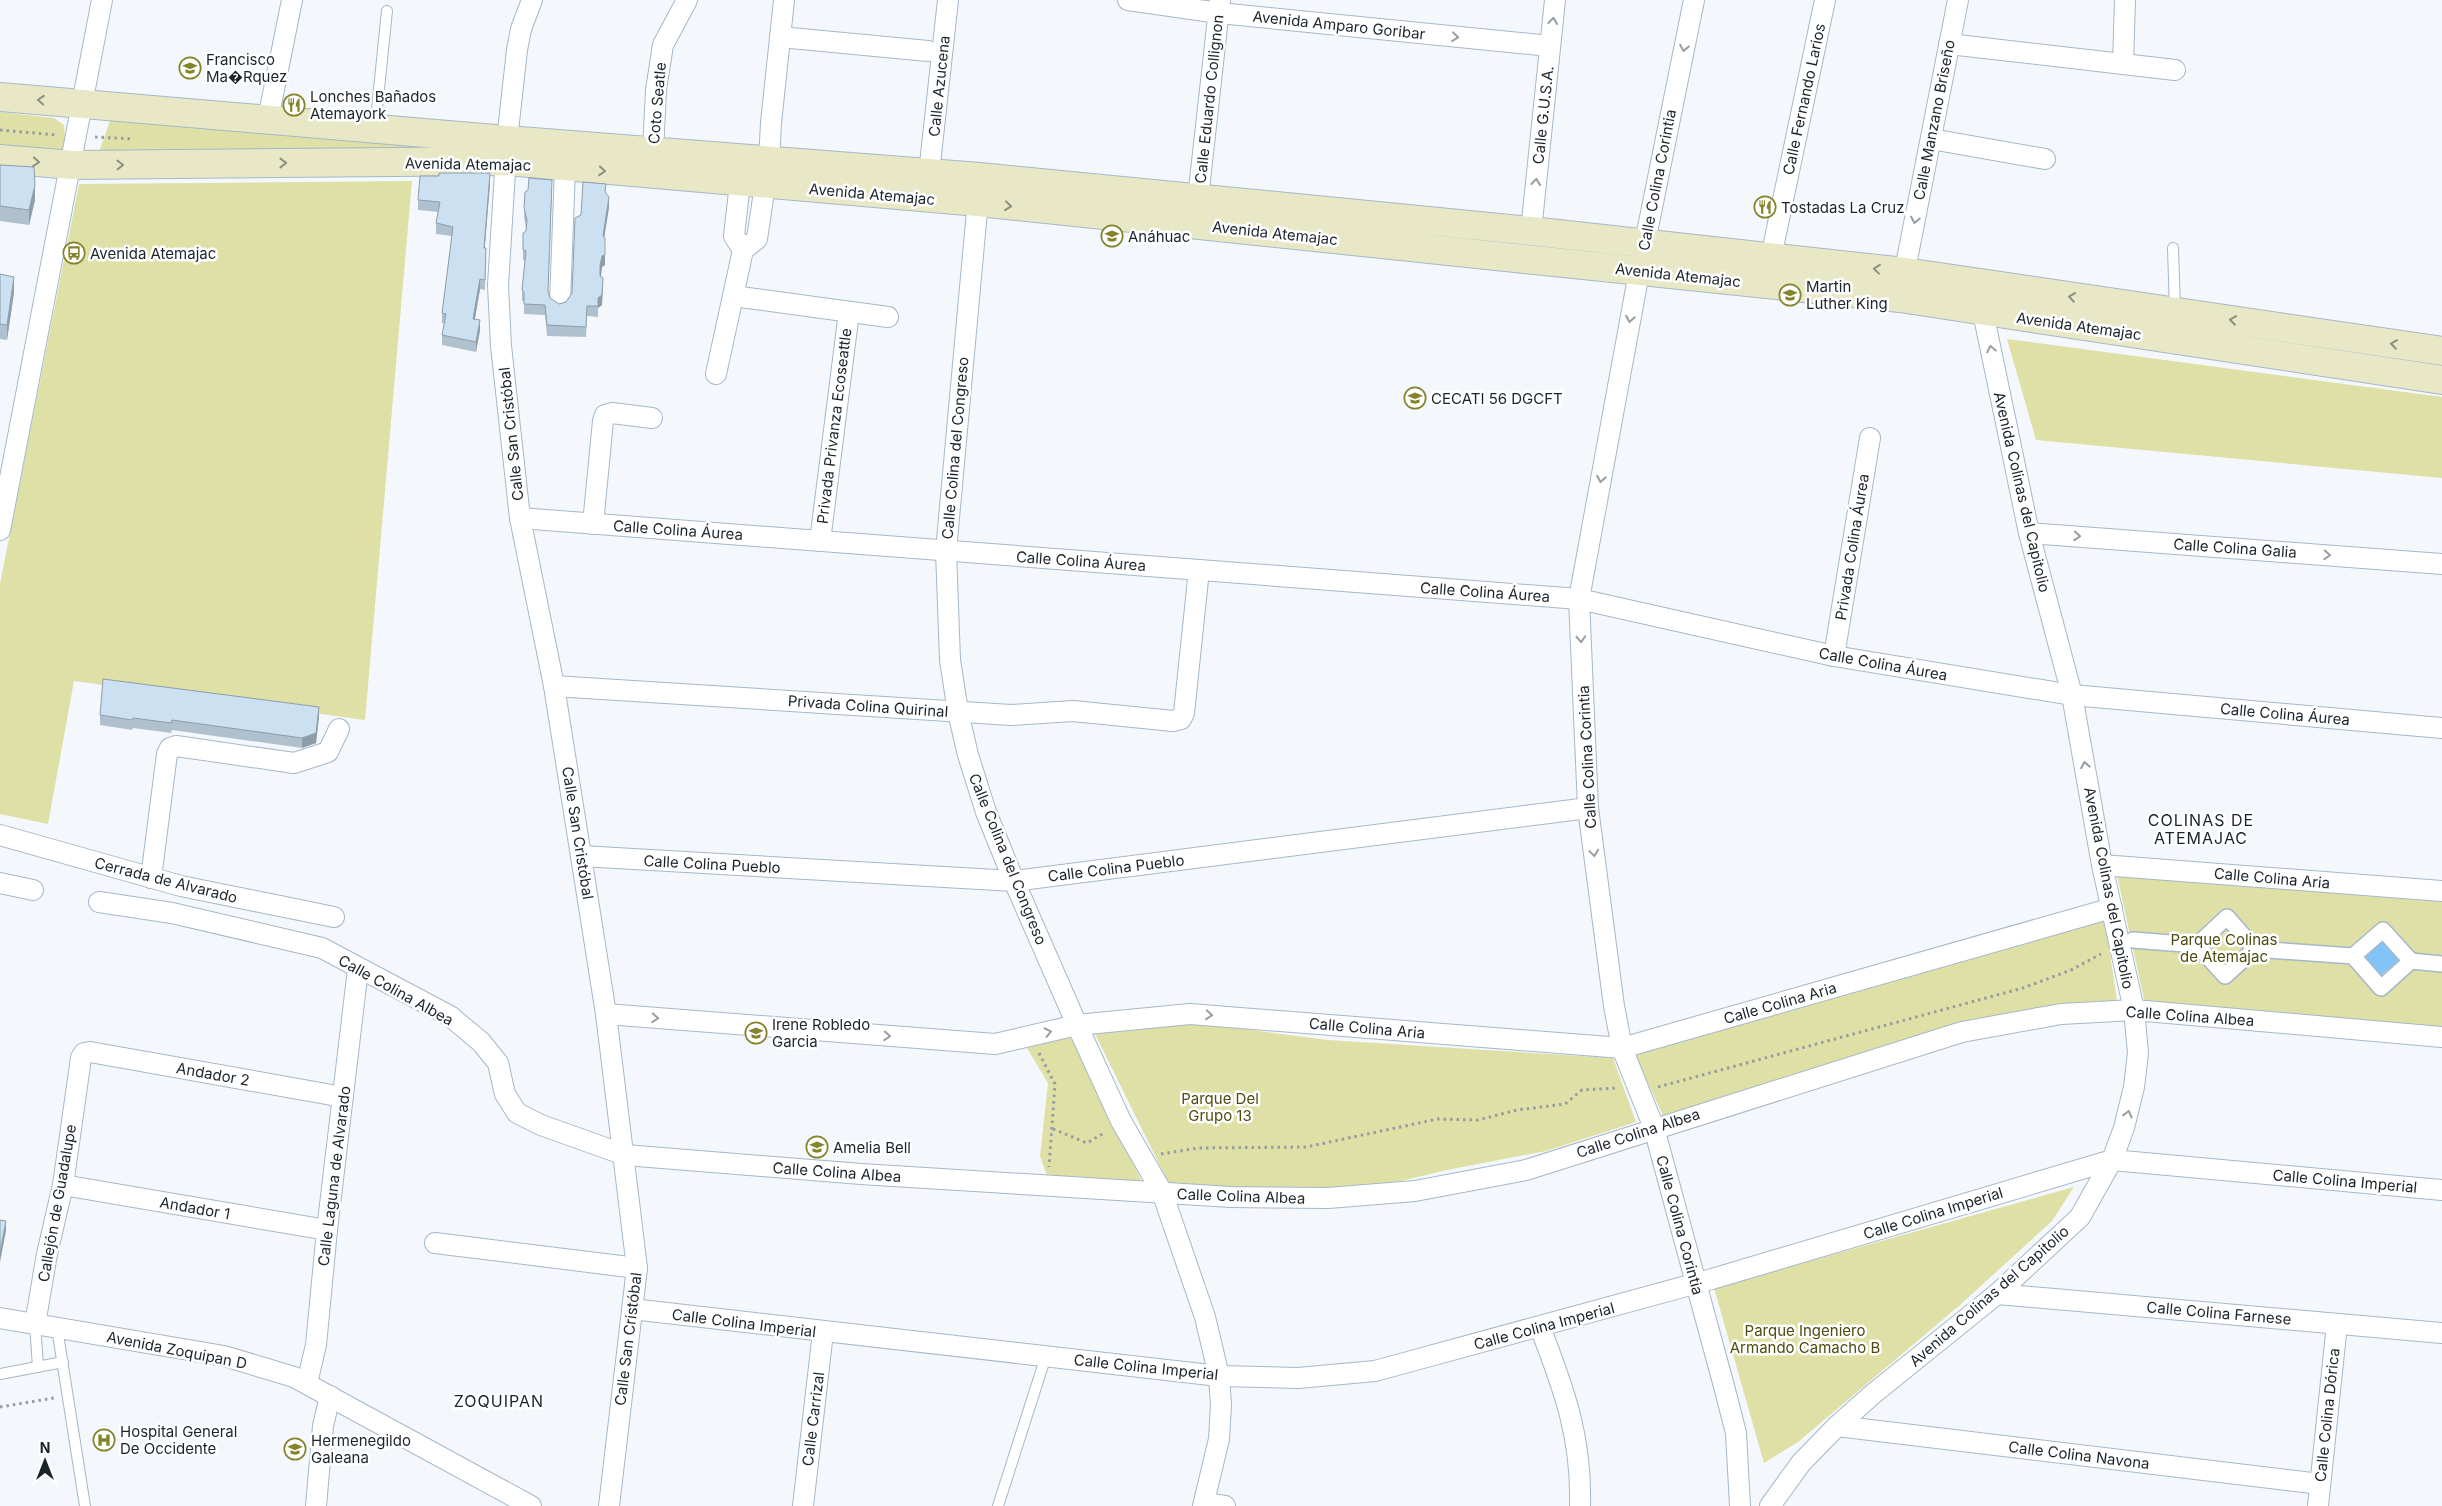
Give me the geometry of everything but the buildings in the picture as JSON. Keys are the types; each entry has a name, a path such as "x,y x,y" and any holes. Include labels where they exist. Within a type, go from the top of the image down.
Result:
{"main road":[{"name":"Avenida Atemajac","path":"0,97 375,129 506,151 565,168 758,176 979,190 1198,198 1771,257 1902,285 1983,312 2442,380"},
{"name":"Avenida Atemajac","path":"0,159 72,165 506,151 653,152 758,176 929,173 979,190 1639,271 1902,285 1977,283 2442,351"}],"street":[{"path":"0,530 72,165 102,0"},
{"path":"268,119 292,0"},
{"name":"Calle San Cristóbal","path":"532,0 521,29 517,50 506,151 498,285 501,346 520,518 554,686 606,1014 625,1155 637,1268 609,1506"},
{"name":"Coto Seatle","path":"653,152 656,90 664,45 687,0"},
{"path":"716,374 743,250 734,236 758,176 770,124 784,0"},
{"name":"Calle Azucena","path":"929,173 948,0"},
{"name":"Avenida Amparo Goribar","path":"1128,0 1219,6 1550,46"},
{"name":"Calle G.U.S.A.","path":"1531,231 1555,0"},
{"name":"Calle Colina Corintia","path":"1694,0 1639,271 1579,599 1588,808 1614,1006 1622,1048 1654,1128 1695,1284 1712,1335 1736,1433 1740,1506"},
{"name":"Calle Fernando Larios","path":"1771,257 1825,0"},
{"name":"Calle Manzano Briseño","path":"1902,285 1958,0"},
{"path":"2123,64 2124,0"},
{"name":"Calle Eduardo Collignon","path":"1198,198 1219,6"},
{"path":"780,38 928,51"},
{"path":"1949,44 2175,70"},
{"path":"1930,139 2045,159"},
{"path":"560,302 565,168"},
{"name":"Calle Colina del Congreso","path":"979,190 946,551 950,660 958,712 968,755 986,812 1014,881 1077,1026 1121,1121 1162,1192 1205,1317 1219,1376 1219,1439 1203,1505"},
{"name":"Avenida Colinas del Capitolio","path":"1770,1506 1802,1463 1838,1426 1873,1394 1997,1294 2080,1217 2112,1160 2124,1128 2134,1088 2138,1053 2134,1010 2102,865 2072,695 2029,533 1977,283"},
{"name":"Privada Privanza Ecoseattle","path":"733,296 888,317"},
{"name":"Privada Privanza Ecoseattle","path":"820,541 849,312"},
{"path":"593,524 603,421 606,415 612,413 652,418"},
{"name":"Privada Colina Áurea","path":"1834,656 1870,438"},
{"name":"Calle Colina Áurea","path":"520,518 1579,599 1834,656 2072,695 2442,728"},
{"name":"Calle Colina Galia","path":"2029,533 2442,564"},
{"name":"Privada Colina Quirinal","path":"554,686 958,712 1010,714 1073,711 1173,721 1181,719 1184,713 1199,570"},
{"path":"151,878 167,754 170,748 176,746 294,763 328,752 339,729"},
{"name":"Calle Colina Pueblo","path":"581,856 1014,881 1588,808"},
{"name":"Cerrada de Alvarado","path":"0,836 181,886 334,918"},
{"name":"Calle Colina Aria","path":"2102,865 2442,891"},
{"path":"0,883 33,890"},
{"path":"172,913 181,886"},
{"name":"Calle Colina Albea","path":"99,902 172,913 322,948 358,969 450,1016 481,1042 498,1063 505,1094 517,1113 541,1125 625,1155 861,1174 1231,1197 1328,1198 1415,1191 1526,1170 1962,1032 2061,1014 2134,1010 2442,1037"},
{"name":"Calle Colina Aria","path":"606,1014 995,1044 1077,1026 1190,1014 1622,1048 2112,908"},
{"path":"2133,940 2197,944 2227,918 2255,949 2353,956 2381,988 2411,962 2442,964"},
{"path":"2353,956 2383,930 2411,962"},
{"path":"2197,944 2225,976 2255,949"},
{"name":"Calle Laguna de Alvarado","path":"306,1383 316,1345 327,1230 358,969"},
{"name":"Andador 2","path":"84,1053 90,1052 343,1097"},
{"name":"Callejón de Guadalupe","path":"35,1324 63,1185 81,1058 84,1053"},
{"name":"Calle Colina Imperial","path":"632,1309 1219,1376 1298,1378 1375,1371 1540,1327 1695,1284 2112,1160 2442,1190"},
{"name":"Andador 1","path":"63,1185 327,1230"},
{"path":"435,1243 637,1268"},
{"name":"Calle Colina Farnese","path":"1997,1294 2442,1333"},
{"name":"Avenida Zoquipan D","path":"0,1318 224,1356 306,1383 531,1506"},
{"name":"Calle Colina Dórica","path":"2318,1506 2337,1324"},
{"path":"1540,1327 1561,1383 1576,1432 1581,1484 1580,1506"},
{"name":"Calle Carrizal","path":"803,1506 824,1332"},
{"path":"316,1506 324,1426 330,1396"},
{"name":"Calle Colina Navona","path":"1838,1426 2320,1484"},
{"path":"1203,1505 1225,1506"}],"lane":[{"path":"375,129 387,11"},
{"path":"2173,248 2175,312"},
{"path":"35,1324 38,1367"},
{"path":"57,1328 85,1506"},
{"path":"998,1506 1046,1356"},
{"path":"0,1374 63,1362"}],"path":[{"path":"1155,1156 1198,1148 1306,1147 1438,1119 1478,1120 1517,1110 1565,1104 1582,1090 1650,1089 2023,988 2071,970 2103,953"},
{"path":"1035,1046 1056,1084 1049,1169"},
{"path":"1053,1130 1087,1143 1121,1121"},
{"path":"0,1407 69,1395"}],"green space":[{"path":"0,112 54,118 64,125 65,139 60,159 0,155"},
{"path":"110,121 494,148 98,155"},
{"path":"412,181 365,720 74,681 48,824 0,814 0,584 79,184"},
{"path":"2007,339 2442,397 2442,478 2036,440"},
{"name":"Parque Colinas de Atemajac","path":"2117,875 2442,902 2442,1028 2145,1004"},
{"path":"2105,920 2117,1001 1665,1120 1634,1053"},
{"name":"Parque Del Grupo 13","path":"1198,1023 1328,1040 1613,1058 1636,1122 1546,1151 1447,1170 1371,1188 1284,1189 1170,1186 1095,1034"},
{"path":"1071,1035 1144,1186 1048,1179 1040,1156 1048,1083 1027,1048"},
{"name":"Parque Ingeniero Armando Camacho B","path":"2074,1187 2052,1221 1960,1305 1798,1442 1764,1463 1714,1288"}],"water":[{"path":"2383,941 2399,960 2380,976 2364,957"}],"place":[{"name":"Francisco Ma�Rquez","path":"190,68"},
{"name":"Lonches Bañados Atemayork","path":"294,105"},
{"name":"Tostadas La Cruz","path":"1765,207"},
{"name":"Anáhuac","path":"1112,236"},
{"name":"Avenida Atemajac","path":"74,253"},
{"name":"Martin Luther King","path":"1790,295"},
{"name":"CECATI 56 DGCFT","path":"1415,398"},
{"name":"Irene Robledo Garcia","path":"756,1033"},
{"name":"Amelia Bell","path":"817,1147"},
{"name":"Hospital General De Occidente","path":"104,1440"},
{"name":"Hermenegildo Galeana","path":"295,1449"}],"district":[{"name":"COLINAS DE ATEMAJAC","path":"2201,829"},
{"name":"ZOQUIPAN","path":"499,1401"}]}
